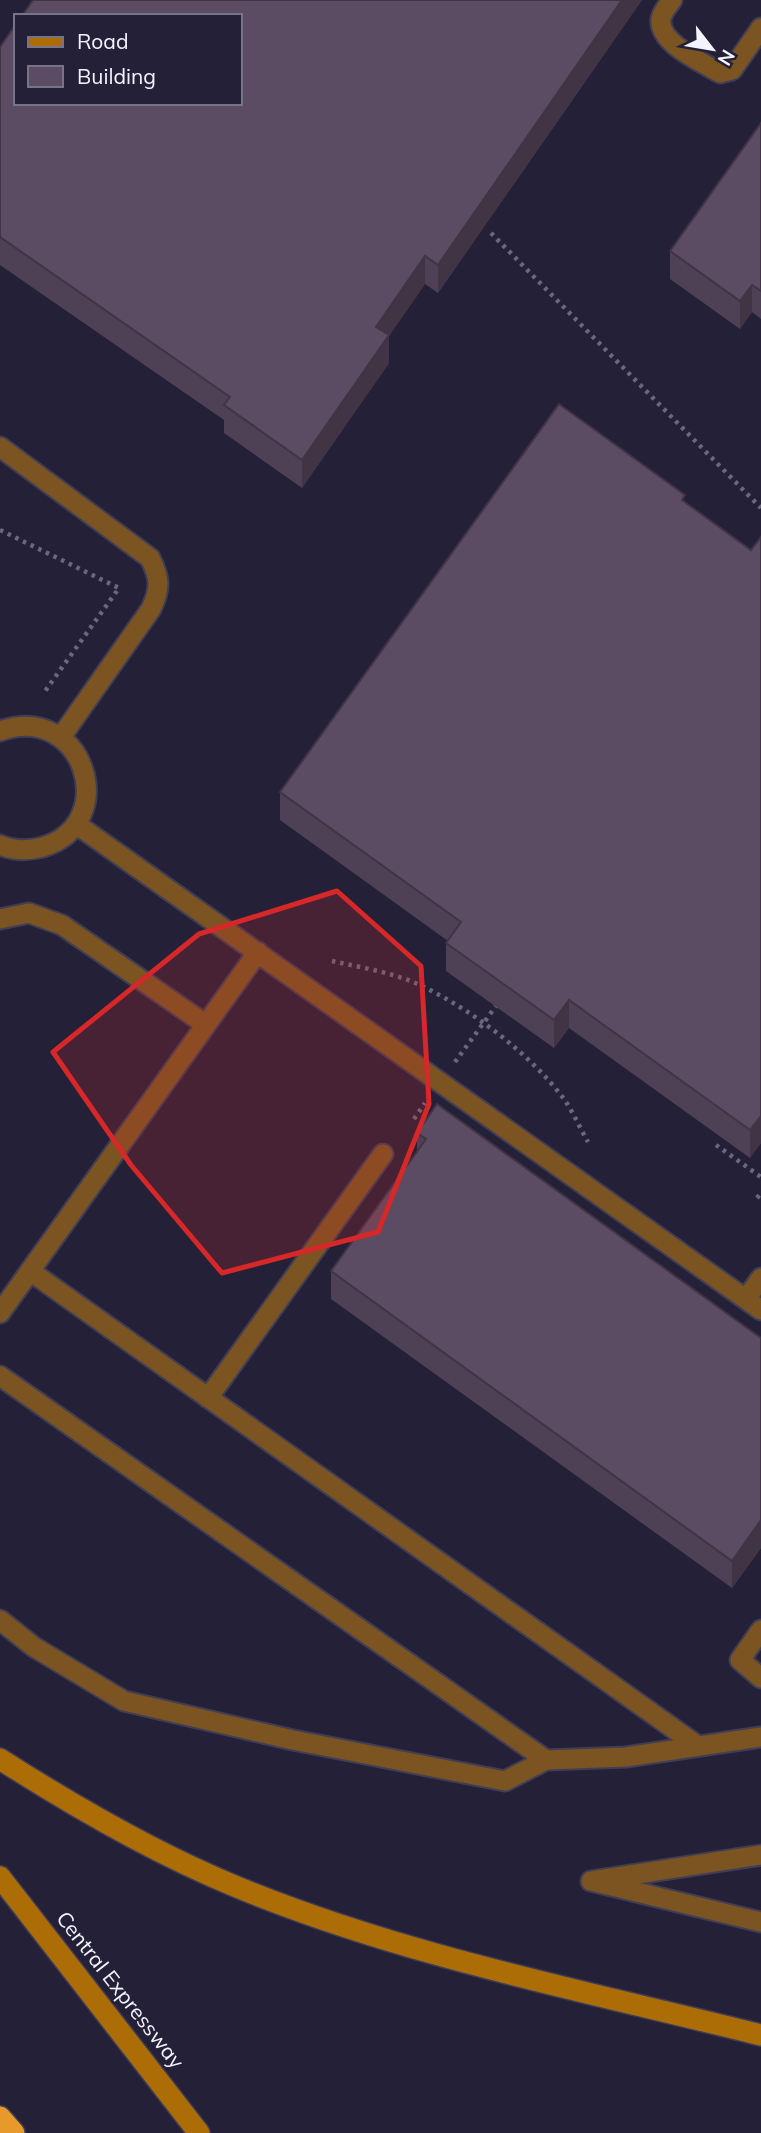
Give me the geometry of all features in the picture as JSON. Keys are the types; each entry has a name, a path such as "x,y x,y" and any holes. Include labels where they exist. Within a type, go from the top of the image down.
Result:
{"highway":[{"path":"0,2117 14,2133"}],"main road":[{"path":"0,1759 75,1805 156,1848 207,1874 270,1900 411,1947 761,2035"},
{"name":"Central Expressway","path":"0,1877 200,2133"}],"lane":[{"path":"672,0 661,16 662,30 676,46 720,73 732,70 761,29"},
{"path":"0,447 150,558 158,574 158,594 151,609 61,737"},
{"path":"0,731 18,726 34,726 61,737 82,764 87,794 76,824 65,836 43,847 19,850 0,845"},
{"path":"76,824 753,1305 761,1278"},
{"path":"0,919 29,913 62,925 205,1024"},
{"path":"0,1313 257,952"},
{"path":"208,1398 383,1154"},
{"path":"30,1271 698,1746"},
{"path":"0,1376 546,1760"},
{"path":"0,1619 34,1647 124,1701 293,1740 505,1781 546,1760 626,1756 761,1737"},
{"path":"761,1630 740,1660 761,1678"},
{"path":"761,1854 591,1881 761,1922"}],"path":[{"path":"491,233 761,508"},
{"path":"0,530 119,588 43,694"},
{"path":"332,961 391,975 425,988 483,1024 540,1070 565,1101 588,1142"},
{"path":"478,1031 496,1006"},
{"path":"716,1145 761,1177"}],"highlighted area":[{"path":"337,891 421,966 429,1104 378,1232 222,1273 131,1165 53,1052 199,934"}],"building":[{"path":"33,0 622,0 438,265 425,256 376,327 389,335 302,460 224,405 230,397 0,237 0,47 14,27 14,105 242,105 242,14 23,14"},
{"path":"761,123 761,291 752,285 740,301 670,251"},
{"path":"559,404 685,495 682,500 751,550 761,537 761,1116 750,1130 569,1000 554,1020 446,943 461,922 280,792"},
{"path":"437,1104 761,1338 761,1520 732,1561 331,1271 426,1139 417,1133"}]}
